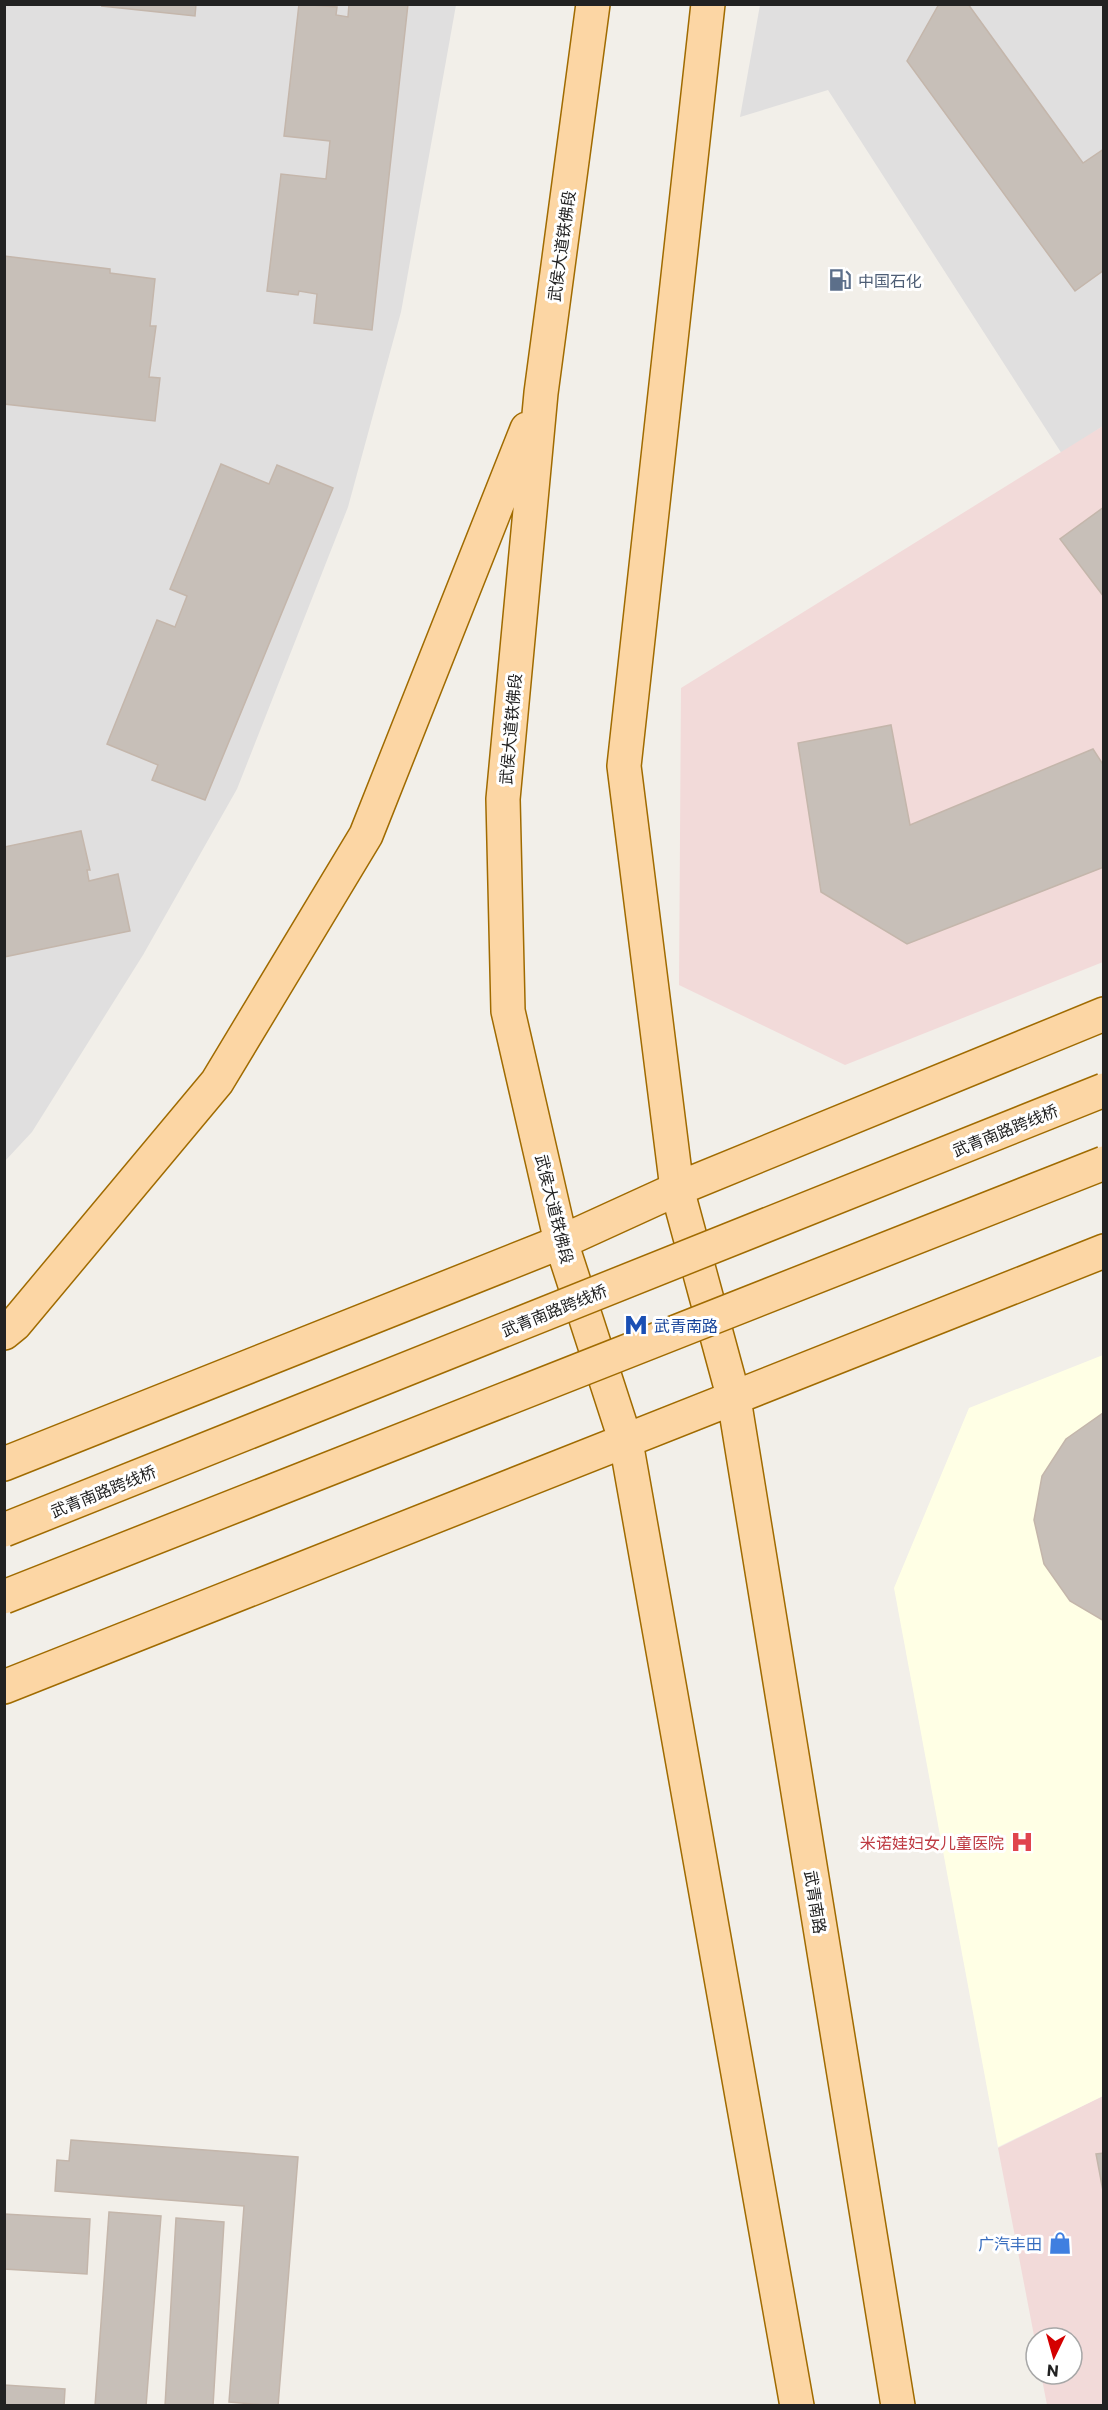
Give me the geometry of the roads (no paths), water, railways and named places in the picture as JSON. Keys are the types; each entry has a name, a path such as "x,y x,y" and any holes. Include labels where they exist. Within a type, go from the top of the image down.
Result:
{"main road":[{"name":"武侯大道铁佛段","path":"593,4 541,393 503,799 508,1011 561,1242 626,1442"},
{"path":"708,4 624,766 677,1189 734,1399"},
{"path":"4,1333 15,1324 217,1082 366,835 541,393"},
{"path":"4,1464 561,1242 677,1189 1104,1014"},
{"name":"武青南路跨线桥","path":"4,1530 1104,1090"},
{"path":"4,1597 1104,1163"},
{"path":"4,1687 1104,1251"},
{"name":"武青南路","path":"734,1399 898,2406"},
{"path":"626,1442 796,2406"}],"place":[{"name":"中国石化","path":"840,280"},
{"name":"武青南路","path":"636,1325"},
{"name":"米诺娃妇女儿童医院","path":"1022,1842"},
{"name":"广汽丰田","path":"1060,2243"}]}
